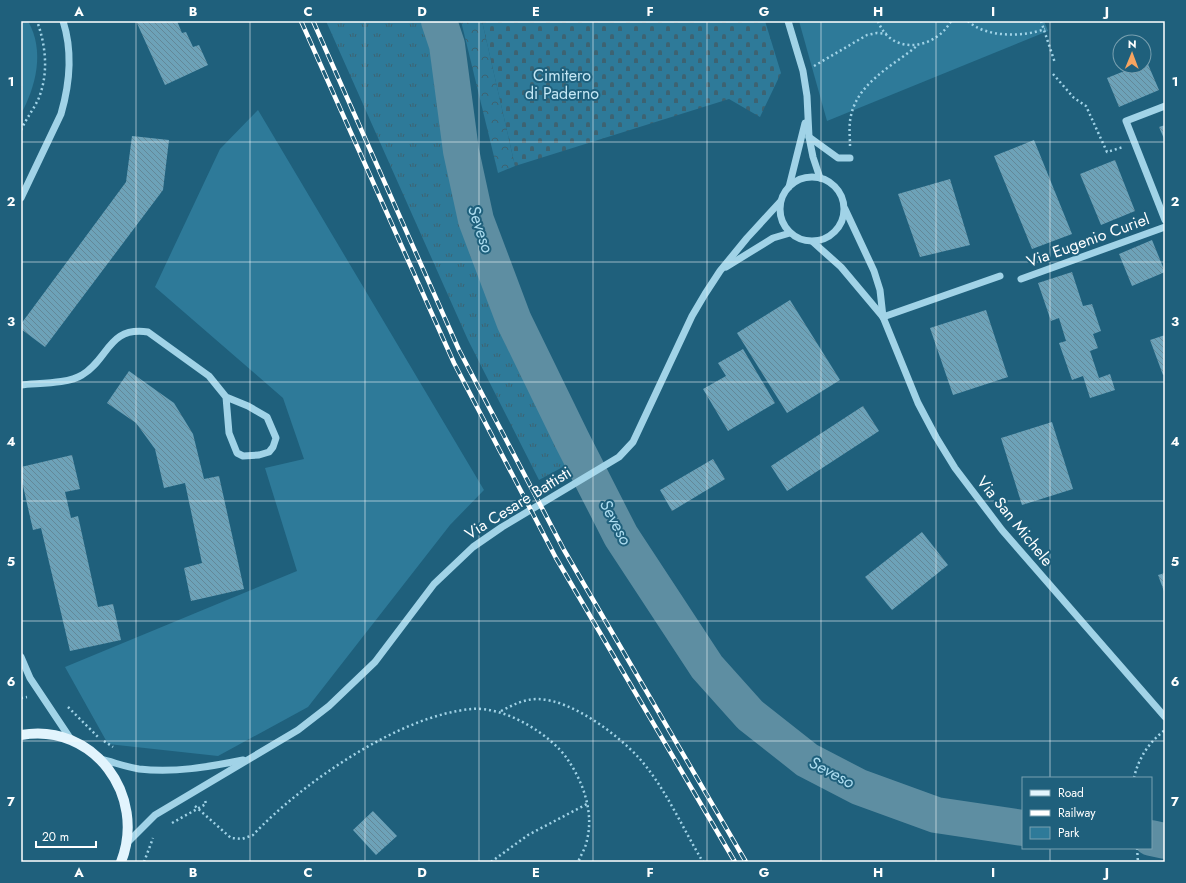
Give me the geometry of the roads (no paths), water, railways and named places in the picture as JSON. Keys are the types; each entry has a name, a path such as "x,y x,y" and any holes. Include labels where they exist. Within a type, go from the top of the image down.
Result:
{"main road":[{"path":"21,735 47,734 72,741 87,749 100,759 117,781 123,795 129,823 127,843 121,862"}],"street":[{"path":"21,198 61,114 65,100 70,72 69,48 63,21"},
{"path":"788,21 803,71 807,96 807,116 812,156 820,178"},
{"path":"1165,106 1126,121 1165,220"},
{"path":"789,187 800,179 820,178 834,185 839,192 845,209 843,220 834,233 820,241 804,241 790,233 780,217 780,202 789,187 807,116"},
{"path":"809,137 838,158 850,158"},
{"name":"Via Cesare Battisti","path":"127,843 155,815 184,796 298,730 329,706 375,662 434,584 473,547 502,527 619,457 633,442 692,316 720,271 752,232 780,202"},
{"name":"Via San Michele","path":"845,209 874,271 880,290 883,317 918,403 955,468 1002,530 1148,700 1165,717"},
{"name":"Via Eugenio Curiel","path":"1021,279 1165,228"},
{"name":"Via Cesare Battisti","path":"720,271 746,253 773,238 790,233"},
{"name":"Via San Michele","path":"813,242 841,267 883,317"},
{"path":"883,317 1000,276"},
{"path":"21,385 72,379 81,376 87,372 114,341 125,333 137,331 148,332 203,372 226,396 267,417 272,424 276,442 269,452 251,456 243,456 237,453 229,433 226,396"},
{"path":"21,657 30,678 72,741"},
{"name":"Via Cesare Battisti","path":"100,759 139,769 183,770 202,769 251,758"}],"waterway":[{"name":"Seveso","path":"439,21 447,45 461,151 476,220 514,321 621,536 707,667 750,715 807,760 859,787 936,815 1022,828"},
{"name":"Seveso","path":"1152,838 1165,841"}],"railway":[{"path":"301,21 454,363 556,558 735,862"},
{"path":"313,21 459,350 564,550 746,862"}],"park label":[{"name":"Cimitero di Paderno","path":"562,84"}]}
